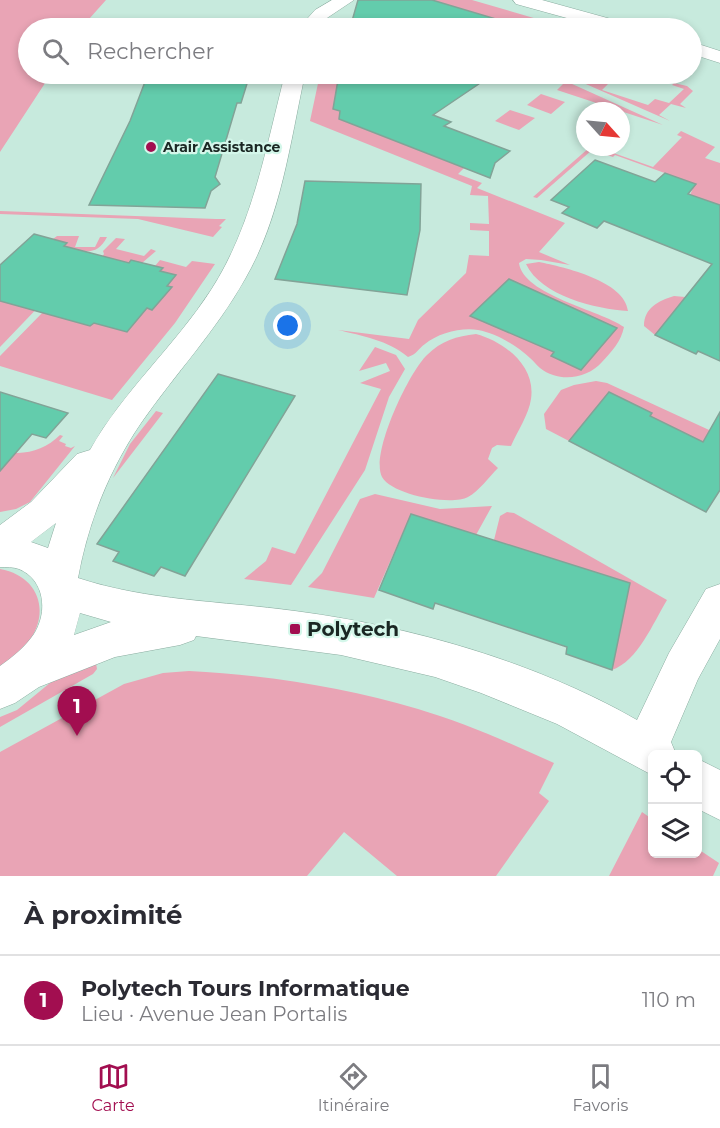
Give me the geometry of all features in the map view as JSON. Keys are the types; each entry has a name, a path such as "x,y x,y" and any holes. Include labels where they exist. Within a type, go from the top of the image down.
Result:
{"street":[{"path":"522,0 586,18"},
{"path":"317,18 339,2"},
{"path":"702,51 720,57"},
{"path":"0,545 31,524 49,507 129,417 195,334 240,264 262,207 293,84"},
{"path":"13,681 45,650 57,628 62,605 59,587 67,541 84,497 104,456 129,417"},
{"path":"0,551 24,554 33,558 48,569 59,587 117,608 337,635 423,656 547,700 648,751"},
{"path":"651,750 683,666 720,601"},
{"path":"13,681 114,639 186,626 229,622"},
{"path":"702,785 720,797"}],"shaded area":[{"path":"0,0 106,0 90,18 18,18 18,84 44,84 0,152"},
{"path":"432,0 472,0 534,18 489,18"},
{"path":"318,84 343,84 339,119 464,168 458,174 482,183 477,188 565,223 539,252 570,265 526,259 519,263 524,274 548,293 624,327 613,350 589,372 564,377 548,373 525,353 506,341 478,330 465,329 443,334 430,340 408,357 392,346 338,330 409,339 418,320 466,273 469,255 489,256 489,231 470,230 470,223 489,224 488,196 470,195 472,186 310,121"},
{"path":"563,84 572,84 612,102 593,102 557,90"},
{"path":"586,84 608,84 602,90 648,105 655,99 669,103 684,89 673,84 687,86 693,91 680,104 686,108 671,104 659,115 670,121"},
{"path":"541,94 565,102 551,114 527,105"},
{"path":"510,110 535,118 519,130 495,121"},
{"path":"630,110 663,125 630,114"},
{"path":"681,131 715,147 705,158 720,163 720,205 690,195 695,184 618,156 653,167 682,137 677,135"},
{"path":"580,156 585,156 537,198 533,197"},
{"path":"0,211 226,219 213,237 138,219 0,214"},
{"path":"57,236 79,236 75,247 95,247 100,237 107,237 99,248 88,251 64,246 66,243 53,239"},
{"path":"116,238 125,239 116,249 144,256 151,249 156,251 142,263 131,260 129,263 114,259 103,270 101,258 103,251"},
{"path":"160,260 186,267 192,261 215,264 175,323 112,400 0,366 0,356 46,309 58,317 90,326 94,323 127,332 147,308 153,309 171,287 167,286 160,271 162,268 155,266"},
{"path":"539,262 592,277 605,284 624,300 628,311 586,304 556,292 533,275 526,264"},
{"path":"674,296 685,297 655,335 644,326 646,314 657,303"},
{"path":"46,299 0,347 0,301"},
{"path":"476,334 507,349 516,357 529,376 530,405 511,446 497,445 492,448 488,459 498,468 480,488 468,497 449,500 436,499 409,494 397,489 382,477 380,466 386,433 402,395 419,364 432,350 450,340"},
{"path":"375,347 396,355 405,369 389,397 365,470 291,585 244,579 266,561 272,547 295,554 381,389 360,383 390,371 386,363 359,371"},
{"path":"596,381 607,383 720,435 705,438 703,442 650,416 609,392 569,441 546,429 544,414 561,390"},
{"path":"156,411 163,413 113,478 130,444"},
{"path":"60,435 63,436 59,441 66,444 65,446 71,448 75,446 30,502 16,509 0,512 0,450 24,453 40,449"},
{"path":"375,494 440,509 492,506 476,535 411,514 374,598 308,587 322,573 360,499"},
{"path":"507,512 514,513 667,600 644,640 630,658 612,670 630,583 494,540 500,516"},
{"path":"0,569 24,579 32,587 40,608 35,631 28,643 0,669"},
{"path":"95,657 97,669 93,674 0,727 0,717 17,710 56,678"},
{"path":"189,671 276,679 333,688 390,701 453,721 554,763 539,793 549,801 496,876 397,876 344,832 307,876 0,876 0,752 124,684 163,673"},
{"path":"642,812 648,816 648,858 702,858 702,852 719,863 713,876 609,876"}],"building":[{"path":"358,0 432,0 493,18 353,18"},
{"name":"Arair Assistance","path":"144,84 247,84 241,103 237,103 215,177 220,184 211,191 205,208 89,205 130,121"},
{"path":"337,84 479,84 433,115 451,122 444,126 510,151 495,163 490,178 339,119 340,111 333,109"},
{"path":"595,160 655,182 665,173 696,184 688,194 720,205 720,361 698,351 696,354 655,335 712,264 604,221 597,228 562,213 569,207 551,200"},
{"path":"305,181 421,184 420,230 407,295 275,279 297,224"},
{"path":"34,234 67,243 64,246 129,263 131,260 163,268 160,271 176,275 167,286 172,287 152,310 147,308 127,332 94,323 90,326 0,301 0,265"},
{"path":"509,279 617,328 581,370 551,356 554,352 470,316"},
{"path":"218,374 295,396 185,576 161,567 154,576 113,561 119,552 97,544"},
{"path":"0,392 68,413 46,438 32,434 0,471"},
{"path":"609,392 652,413 650,416 703,442 720,412 720,490 706,512 569,441"},
{"path":"411,514 630,583 612,670 566,654 567,647 435,603 433,609 379,590"}],"place":[{"name":"Arair Assistance","path":"151,147"},
{"name":"Polytech","path":"295,629"},
{"name":"Polytech Tours Informatique","path":"77,736"}]}
